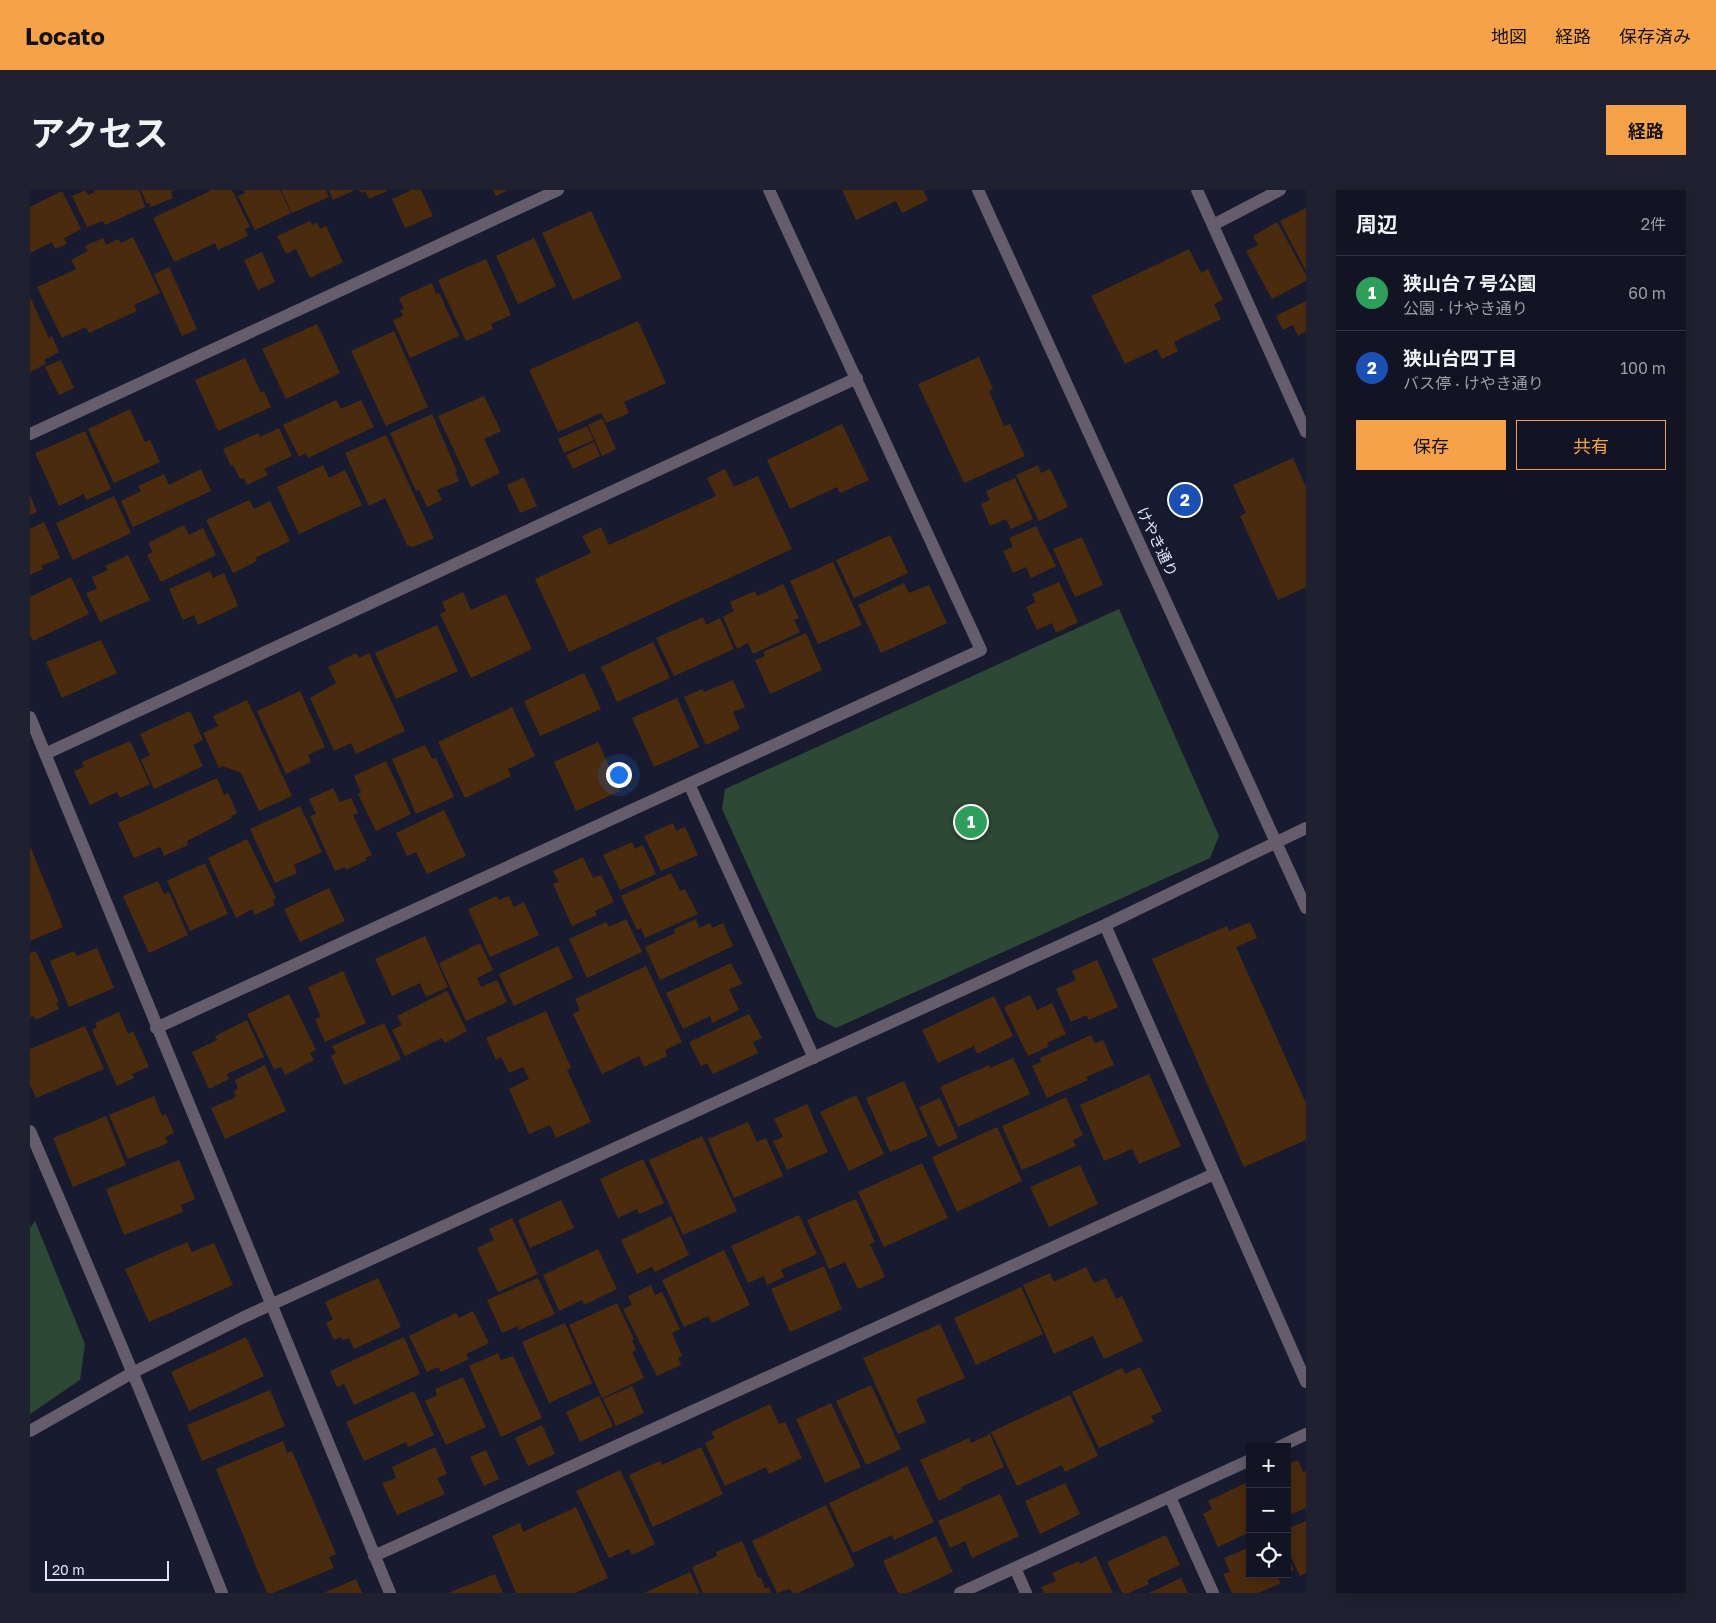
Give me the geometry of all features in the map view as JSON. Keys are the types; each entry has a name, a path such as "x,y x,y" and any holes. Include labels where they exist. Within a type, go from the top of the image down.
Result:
{"street":[{"path":"30,434 558,190"},
{"path":"156,1028 981,650 769,190"},
{"name":"けやき通り","path":"978,190 1306,908"},
{"path":"1197,190 1306,432"},
{"path":"1213,225 1280,190"},
{"path":"45,754 857,378"},
{"path":"30,717 156,1028 390,1593"},
{"path":"689,784 814,1058"},
{"path":"30,1431 132,1373 272,1305 1105,925 1306,828"},
{"path":"1105,925 1306,1382"},
{"path":"30,1131 150,1412 222,1593"},
{"path":"374,1556 1214,1174"},
{"path":"1287,1443 1306,1434"},
{"path":"960,1593 1246,1462"},
{"path":"1170,1497 1214,1593"},
{"path":"1014,1568 1026,1593"}],"green space":[{"path":"1119,609 1219,836 1210,858 836,1028 817,1018 722,809 725,789"},
{"path":"35,1221 85,1344 80,1380 30,1414 30,1228"}],"building":[{"path":"85,190 88,195 95,192 94,190 139,190 145,207 105,225 103,221 87,227 72,196"},
{"path":"141,190 175,190 171,192 173,198 151,207 149,202 147,204"},
{"path":"212,190 232,190 250,227 245,229 248,236 218,250 215,243 174,262 153,218"},
{"path":"244,190 280,190 291,213 255,230 238,196 245,193"},
{"path":"281,190 326,190 329,197 292,213"},
{"path":"329,190 355,190 333,200"},
{"path":"359,190 389,190 369,199 365,191 361,193"},
{"path":"412,190 421,190 433,216 405,228 392,199"},
{"path":"493,190 508,190 496,196"},
{"path":"842,190 923,190 928,200 902,213 896,201 856,220"},
{"path":"62,191 81,229 64,238 67,244 55,249 52,242 30,253 30,207"},
{"path":"1306,208 1306,271 1280,221"},
{"path":"591,211 622,278 573,300 542,233"},
{"path":"310,221 312,225 317,222 320,229 326,226 343,262 310,278 296,249 286,254 277,236"},
{"path":"1277,222 1306,275 1306,281 1272,299 1246,251 1258,245 1253,236"},
{"path":"133,237 160,293 134,305 137,311 89,333 86,327 62,338 37,287 76,269 71,260 88,251 85,246 103,238 106,245 118,239 121,243"},
{"path":"534,238 556,286 518,304 496,256"},
{"path":"1189,249 1201,273 1208,269 1223,300 1214,304 1221,319 1174,342 1178,351 1162,359 1157,349 1125,364 1091,296"},
{"path":"262,252 275,282 258,290 244,260"},
{"path":"486,259 511,315 491,324 493,329 466,341 438,280"},
{"path":"169,267 197,329 182,336 154,274"},
{"path":"432,283 436,294 439,293 459,336 410,358 393,320 403,316 400,310 404,309 399,298"},
{"path":"30,297 49,338 52,336 59,352 44,360 46,364 30,372"},
{"path":"1306,301 1306,331 1298,336 1293,325 1283,330 1276,316"},
{"path":"638,321 666,383 624,402 629,413 606,423 601,413 558,432 529,370"},
{"path":"317,324 340,373 286,399 262,349"},
{"path":"394,331 428,407 386,426 351,351"},
{"path":"979,357 993,389 989,391 1004,426 1010,424 1025,456 964,483 918,384"},
{"path":"245,358 261,393 264,391 271,407 218,431 195,380"},
{"path":"61,360 74,388 59,395 45,367"},
{"path":"484,396 501,431 484,439 500,473 471,487 438,416"},
{"path":"336,400 341,409 361,400 374,427 308,458 306,453 299,457 283,425"},
{"path":"130,409 145,442 150,440 160,462 114,483 88,429"},
{"path":"432,414 457,471 455,472 459,481 437,490 442,500 427,507 419,490 416,491 390,433"},
{"path":"602,418 616,449 602,456 588,425"},
{"path":"842,424 869,480 840,493 837,487 790,509 767,460"},
{"path":"587,426 594,440 564,453 558,439"},
{"path":"279,428 292,456 264,469 268,475 247,485 244,478 240,479 233,465 231,466 223,449 258,433 260,437"},
{"path":"85,431 111,489 86,500 84,494 59,506 35,453"},
{"path":"386,435 434,538 413,547 407,545 385,498 369,506 345,453"},
{"path":"594,442 600,456 573,469 566,455"},
{"path":"1293,458 1306,487 1306,587 1278,600 1240,516 1246,513 1233,485"},
{"path":"323,465 329,478 345,470 362,505 299,534 277,487"},
{"path":"1038,465 1041,473 1050,469 1068,507 1039,521 1016,475"},
{"path":"201,469 211,491 133,527 121,501 141,491 138,486 164,474 169,485"},
{"path":"725,469 734,487 758,476 792,549 569,652 535,579 591,553 582,536 601,527 609,545 716,496 707,478"},
{"path":"524,477 537,506 520,513 507,485"},
{"path":"1015,478 1033,519 1011,529 1006,519 990,526 981,504 990,500 986,491"},
{"path":"30,495 37,512 30,515"},
{"path":"114,496 131,533 73,560 56,523"},
{"path":"249,500 254,509 270,501 290,541 255,558 257,561 233,573 206,520"},
{"path":"44,522 60,558 41,566 43,569 30,575 30,529"},
{"path":"184,525 189,535 203,528 216,555 161,582 147,555 153,552 148,543"},
{"path":"1036,526 1056,566 1031,578 1026,567 1013,573 1003,551 1013,547 1009,538"},
{"path":"890,535 908,573 854,598 836,560"},
{"path":"1082,537 1103,585 1075,597 1053,549"},
{"path":"128,555 150,600 100,622 86,593 97,589 92,577 108,570 105,566"},
{"path":"833,562 862,625 818,644 790,581"},
{"path":"210,571 213,578 224,573 238,606 198,625 194,615 183,620 169,589"},
{"path":"71,577 89,614 33,641 30,635 30,597"},
{"path":"1059,582 1078,622 1056,633 1052,623 1037,630 1026,607 1036,602 1032,594"},
{"path":"904,583 909,593 929,585 947,623 881,653 858,605"},
{"path":"783,584 799,618 794,620 800,632 753,654 748,643 737,649 723,617 734,611 730,602 755,591 757,596"},
{"path":"463,592 471,610 506,594 532,649 471,678 440,614 446,611 442,602"},
{"path":"703,617 706,625 720,618 734,649 674,676 656,638"},
{"path":"437,625 458,671 396,699 375,653"},
{"path":"806,633 822,670 770,694 755,660 765,656 763,652"},
{"path":"101,640 117,673 62,698 46,662"},
{"path":"653,642 670,678 617,702 601,667"},
{"path":"356,653 359,658 369,653 405,731 356,754 351,743 334,751 310,698 336,683 328,667"},
{"path":"584,673 601,709 540,736 524,701"},
{"path":"733,680 745,707 733,712 740,729 706,745 684,697 702,689 704,692"},
{"path":"300,691 325,747 308,755 311,762 286,774 257,711"},
{"path":"677,698 699,747 654,767 632,718"},
{"path":"247,700 292,796 259,811 241,773 223,766 219,768 203,733 218,726 213,716"},
{"path":"512,707 535,756 508,769 511,776 465,798 438,742"},
{"path":"190,711 203,740 193,745 203,766 154,789 141,760 150,755 140,734"},
{"path":"130,741 150,784 120,798 117,792 90,805 74,771 84,767 82,762"},
{"path":"598,742 620,791 576,811 554,762"},
{"path":"425,745 432,759 436,758 454,797 416,814 392,759"},
{"path":"386,761 411,814 376,831 358,794 361,792 354,776"},
{"path":"217,778 224,795 228,793 237,813 231,816 232,818 187,841 188,845 164,856 160,847 134,858 118,823"},
{"path":"333,788 340,802 351,798 358,813 353,815 372,855 365,858 367,860 346,870 345,867 335,871 310,816 316,814 309,799"},
{"path":"300,806 322,852 294,865 297,873 275,883 250,829"},
{"path":"444,810 466,856 427,874 416,852 407,856 396,833"},
{"path":"673,823 676,831 685,827 698,855 661,871 644,836"},
{"path":"247,839 276,898 273,900 275,905 255,915 252,909 236,918 208,858"},
{"path":"632,842 635,849 643,845 656,874 620,890 603,855"},
{"path":"30,846 63,927 30,941"},
{"path":"583,857 593,878 601,875 614,902 595,911 597,915 572,926 553,884 559,882 553,871"},
{"path":"205,863 228,914 190,931 167,881"},
{"path":"671,873 680,891 685,889 698,914 645,938 641,928 637,930 621,896"},
{"path":"158,881 164,894 169,892 188,935 149,953 123,896"},
{"path":"329,888 345,921 300,942 284,909"},
{"path":"497,896 499,900 509,896 514,907 524,902 539,935 490,957 468,909"},
{"path":"626,919 642,952 587,978 569,939 606,922 609,927"},
{"path":"696,919 699,928 710,923 712,928 723,923 733,946 660,980 645,947 675,933 674,929"},
{"path":"1250,922 1257,938 1236,947 1306,1103 1306,1140 1244,1167 1152,959 1227,926 1229,931"},
{"path":"425,936 448,987 426,997 420,983 392,996 375,959"},
{"path":"480,943 493,970 477,978 481,987 497,980 507,1002 466,1021 439,963"},
{"path":"558,946 573,978 514,1006 499,974"},
{"path":"97,948 114,988 69,1007 50,961 74,951 77,956"},
{"path":"36,951 59,1002 56,1003 59,1009 36,1020 34,1016 30,1017 30,953"},
{"path":"1097,960 1118,1007 1089,1020 1086,1015 1071,1022 1056,989 1076,980 1072,971"},
{"path":"731,963 742,984 729,989 739,1010 712,1023 710,1016 683,1029 666,993"},
{"path":"646,966 682,1042 665,1050 667,1056 644,1067 639,1056 602,1074 573,1014 580,1010 575,999"},
{"path":"343,971 366,1023 325,1042 315,1019 321,1017 308,987"},
{"path":"447,991 467,1031 445,1043 442,1038 405,1056 392,1030 402,1025 397,1016"},
{"path":"289,994 316,1050 310,1053 314,1060 285,1075 281,1067 274,1069 247,1014"},
{"path":"1030,995 1037,1010 1052,1003 1066,1034 1047,1043 1048,1047 1028,1056 1004,1007"},
{"path":"994,996 1013,1036 977,1054 974,1046 938,1063 922,1030"},
{"path":"546,1011 571,1068 567,1070 591,1122 556,1138 550,1125 529,1134 509,1089 529,1079 523,1067 509,1073 501,1057 496,1060 486,1038"},
{"path":"119,1012 128,1034 133,1031 149,1067 132,1074 134,1078 117,1086 92,1030 97,1027 95,1023"},
{"path":"749,1014 762,1038 753,1042 758,1053 713,1074 707,1063 701,1066 689,1042"},
{"path":"247,1020 264,1057 227,1074 229,1079 209,1089 192,1052 217,1040 215,1036"},
{"path":"384,1023 401,1059 344,1085 331,1056 336,1053 332,1046"},
{"path":"85,1026 104,1069 36,1098 30,1085 30,1049"},
{"path":"1091,1035 1095,1043 1103,1040 1114,1065 1086,1077 1088,1080 1047,1098 1032,1066 1041,1062 1040,1058"},
{"path":"1013,1058 1030,1094 958,1127 940,1087 989,1065 990,1068"},
{"path":"265,1065 286,1111 225,1139 211,1108 236,1097 234,1091 238,1089 235,1080"},
{"path":"1149,1074 1181,1146 1139,1164 1132,1149 1104,1161 1080,1105"},
{"path":"904,1081 928,1136 890,1152 866,1098"},
{"path":"856,1095 884,1154 849,1171 820,1112"},
{"path":"154,1096 162,1116 166,1114 174,1133 165,1137 168,1143 128,1159 109,1115"},
{"path":"1066,1097 1083,1135 1073,1140 1076,1146 1022,1170 1002,1126"},
{"path":"940,1098 958,1138 938,1147 919,1107"},
{"path":"807,1104 828,1152 787,1170 773,1141 783,1137 774,1119"},
{"path":"106,1116 126,1165 73,1187 53,1138"},
{"path":"748,1122 757,1142 766,1138 783,1176 734,1198 708,1139"},
{"path":"997,1127 1022,1181 957,1212 932,1157"},
{"path":"702,1136 737,1211 683,1235 649,1160"},
{"path":"643,1159 664,1203 639,1214 637,1209 618,1218 600,1179"},
{"path":"179,1160 195,1199 181,1205 183,1212 124,1235 106,1189"},
{"path":"922,1163 948,1218 884,1247 858,1192"},
{"path":"1080,1165 1098,1204 1049,1227 1030,1187"},
{"path":"856,1199 875,1242 870,1244 885,1277 858,1289 845,1262 829,1269 807,1220"},
{"path":"561,1200 574,1228 530,1248 518,1220"},
{"path":"799,1215 817,1254 781,1270 784,1277 767,1285 764,1276 748,1283 731,1246"},
{"path":"671,1216 689,1255 655,1272 652,1267 637,1274 621,1240"},
{"path":"512,1218 538,1274 498,1292 477,1248 494,1240 489,1229"},
{"path":"187,1242 192,1252 214,1243 233,1285 149,1322 125,1269"},
{"path":"598,1249 617,1289 584,1305 582,1300 559,1311 543,1275"},
{"path":"724,1250 750,1305 712,1323 708,1316 684,1327 662,1280"},
{"path":"824,1266 842,1309 790,1332 771,1289"},
{"path":"1086,1267 1094,1283 1106,1278 1116,1299 1122,1296 1143,1341 1104,1359 1093,1336 1054,1354 1023,1285 1050,1273 1054,1282"},
{"path":"378,1278 401,1327 354,1349 349,1338 343,1340 341,1337 334,1340 326,1323 333,1319 325,1302"},
{"path":"538,1278 555,1314 519,1330 518,1326 502,1333 487,1300"},
{"path":"651,1285 655,1295 662,1292 680,1329 672,1333 682,1356 678,1358 681,1365 657,1376 623,1309 632,1305 628,1296"},
{"path":"1021,1287 1043,1334 976,1365 954,1318"},
{"path":"617,1303 634,1339 632,1340 636,1350 632,1352 644,1378 602,1398 569,1325"},
{"path":"473,1311 489,1343 466,1354 469,1359 441,1372 438,1367 427,1372 409,1336 456,1313 459,1318"},
{"path":"565,1323 592,1383 549,1403 522,1342"},
{"path":"940,1324 965,1378 916,1399 926,1422 898,1434 863,1358"},
{"path":"246,1337 264,1376 189,1411 171,1372"},
{"path":"404,1337 420,1374 354,1405 344,1384 337,1387 330,1371"},
{"path":"498,1353 501,1360 513,1356 542,1418 501,1437 469,1366"},
{"path":"1140,1367 1162,1411 1151,1416 1154,1422 1099,1448 1072,1392 1122,1368 1125,1374"},
{"path":"463,1377 486,1427 446,1445 425,1401 437,1395 435,1389"},
{"path":"871,1385 901,1449 866,1465 836,1401"},
{"path":"632,1386 644,1413 616,1426 603,1399"},
{"path":"270,1390 285,1426 202,1461 187,1425"},
{"path":"414,1391 434,1435 408,1447 406,1442 364,1461 346,1422"},
{"path":"1070,1395 1098,1456 1065,1472 1062,1465 1017,1486 991,1432"},
{"path":"599,1396 613,1426 580,1442 566,1412"},
{"path":"831,1403 861,1467 825,1483 796,1419"},
{"path":"770,1404 779,1424 785,1422 802,1458 769,1474 766,1467 725,1486 705,1443 715,1438 711,1432"},
{"path":"542,1425 555,1454 528,1466 515,1438"},
{"path":"990,1434 1004,1467 961,1487 962,1489 939,1501 920,1460 969,1438 971,1443"},
{"path":"283,1441 287,1453 292,1451 336,1554 329,1557 334,1568 273,1593 267,1593 216,1469"},
{"path":"435,1447 447,1474 437,1478 445,1494 397,1515 382,1483 396,1478 392,1467"},
{"path":"701,1447 723,1494 653,1527 629,1475 660,1461 662,1465"},
{"path":"486,1450 499,1479 484,1486 470,1457"},
{"path":"1298,1460 1303,1472 1306,1471 1306,1508 1291,1514 1291,1488 1291,1463"},
{"path":"907,1466 934,1522 894,1540 892,1535 853,1553 829,1503"},
{"path":"620,1470 655,1544 632,1555 629,1549 609,1558 576,1491"},
{"path":"1065,1483 1080,1514 1040,1534 1025,1501"},
{"path":"1246,1483 1246,1534 1218,1547 1203,1514 1212,1509 1208,1501"},
{"path":"1000,1494 1019,1536 972,1558 965,1541 950,1548 938,1521"},
{"path":"826,1505 855,1566 798,1593 792,1593 790,1589 777,1593 752,1541"},
{"path":"576,1507 608,1578 575,1593 516,1593 492,1536 520,1523 523,1532"},
{"path":"1306,1521 1306,1573 1300,1576 1291,1557 1291,1527"},
{"path":"1166,1535 1180,1565 1147,1580 1149,1584 1129,1593 1122,1593 1107,1562"},
{"path":"936,1536 953,1572 908,1593 898,1593 883,1561"},
{"path":"742,1541 758,1578 761,1577 765,1589 769,1587 771,1593 703,1593 692,1567 717,1556 716,1552"},
{"path":"1246,1549 1246,1578 1278,1578 1281,1583 1258,1593 1232,1593 1223,1574 1230,1572 1224,1558"},
{"path":"1096,1556 1113,1593 1044,1593 1041,1587 1056,1581 1052,1573 1079,1561 1080,1564"},
{"path":"690,1572 700,1593 644,1593"},
{"path":"495,1574 503,1593 448,1593"},
{"path":"1181,1578 1188,1593 1149,1593"},
{"path":"356,1579 362,1593 323,1593"}],"place":[{"name":"狭山台四丁目","path":"1185,500"},
{"name":"狭山台７号公園","path":"971,822"}]}
